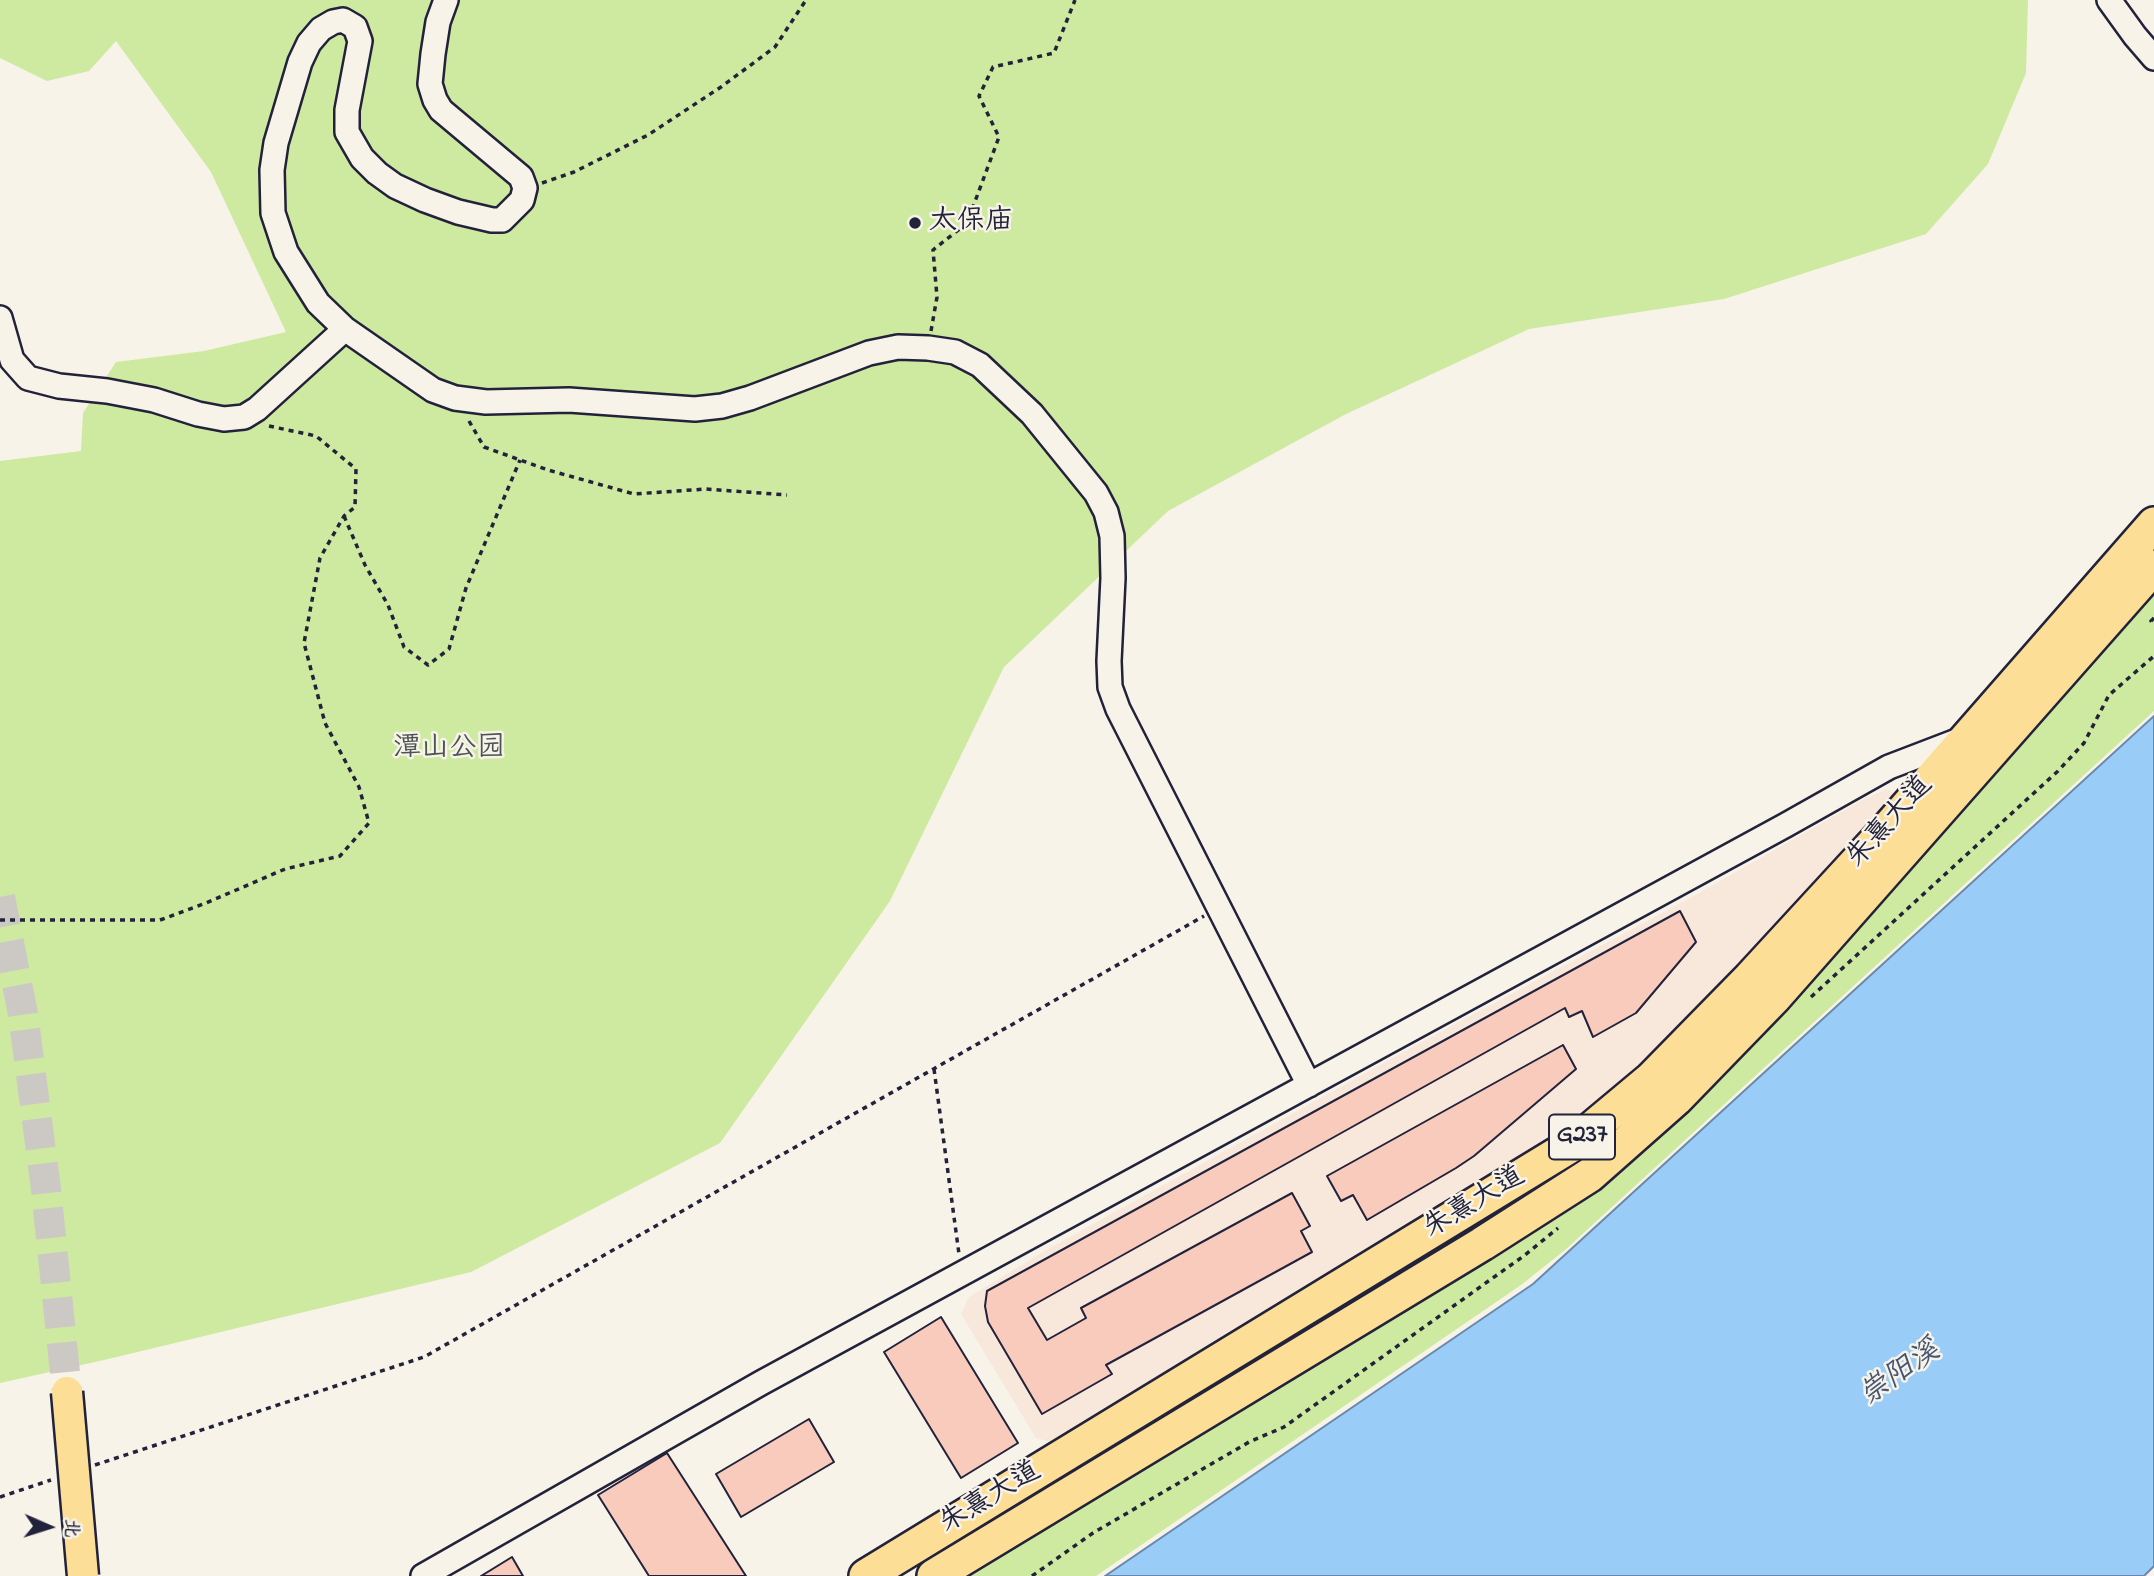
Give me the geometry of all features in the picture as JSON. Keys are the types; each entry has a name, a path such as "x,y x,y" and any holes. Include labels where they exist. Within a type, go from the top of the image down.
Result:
{"highway":[{"name":"朱熹大道","path":"866,1576 1572,1145 1651,1079 1750,978 1889,827 2154,524"},
{"name":"朱熹大道","path":"934,1576 1482,1244 1590,1175 1676,1099 1774,998 2154,567"}],"main road":[{"path":"67,1392 83,1576"}],"street":[{"path":"446,0 438,22 433,54 430,83 435,100 441,110 521,177 525,188 522,200 502,220 492,220 425,200 377,173 362,158 347,132 346,110 360,41 358,34 355,27 343,20 333,22 321,29 309,43 300,62 276,143 272,170 274,213 286,252 318,303 345,329 433,390 455,398 486,402 569,400 695,409 722,406 869,354 898,347 955,352 981,365 1032,414 1096,493 1106,512 1112,537 1114,578 1108,661 1110,687 1118,709 1309,1085"},
{"path":"2109,0 2154,58"},
{"path":"0,318 12,360 28,378 60,386 154,400 224,419 244,417 257,409 345,329"},
{"path":"423,1576 761,1383 1889,767 1967,737 2034,704"}],"path":[{"path":"525,188 574,172 648,135 721,87 775,47 806,0"},
{"path":"928,348 937,297 933,250 967,223 999,136 979,96 992,67 1054,52 1075,0"},
{"path":"455,398 485,447 548,470 634,494 706,489 787,495"},
{"path":"0,920 160,920 285,869 340,856 369,823 359,787 325,723 304,643 320,558 344,516 355,506 356,469 316,436 267,426 244,417"},
{"path":"344,516 365,565 388,605 404,647 428,665 449,649 466,588 520,460"},
{"path":"2154,618 2151,621 2154,624"},
{"path":"93,1466 424,1357 1219,908"},
{"path":"934,1069 962,1273"},
{"path":"0,1497 53,1479"}],"shaded area":[{"path":"1887,789 1896,794 1875,824 1711,1001 1609,1093 1523,1156 1055,1443 1036,1438 961,1314 969,1297 1048,1249 1409,1049 1701,892 1864,799"}],"green space":[{"name":"潭山公园","path":"0,0 2028,0 2026,73 1988,164 1926,234 1724,299 1529,329 1346,414 1168,511 1004,667 890,901 720,1143 471,1272 0,1383 0,461 81,451 83,413 116,362 204,351 286,332 211,172 116,41 89,71 47,81 0,58"},
{"path":"2154,578 2154,711 1565,1250 1521,1285 1096,1576 961,1576 1606,1169"}],"water":[{"name":"崇阳溪","path":"2154,716 2154,1566 2144,1576 1105,1576 1533,1284"}],"building":[{"path":"1680,911 1696,942 1636,1013 1593,1037 1582,1011 1569,1017 1565,1008 1028,1308 1047,1340 1086,1318 1081,1308 1292,1193 1310,1226 1301,1231 1312,1252 1106,1365 1112,1374 1042,1414 988,1322 985,1306 987,1291"},
{"path":"1563,1045 1576,1069 1474,1156 1367,1220 1353,1195 1341,1201 1327,1176"},
{"path":"941,1317 1018,1443 961,1478 884,1352"},
{"path":"809,1419 834,1462 741,1517 716,1474"},
{"path":"667,1453 746,1576 649,1576 598,1495"},
{"path":"512,1557 523,1576 481,1576"}],"tunnel":[{"path":"0,897 23,1014 46,1189 67,1392"}],"place":[{"name":"太保庙","path":"915,223"}]}
